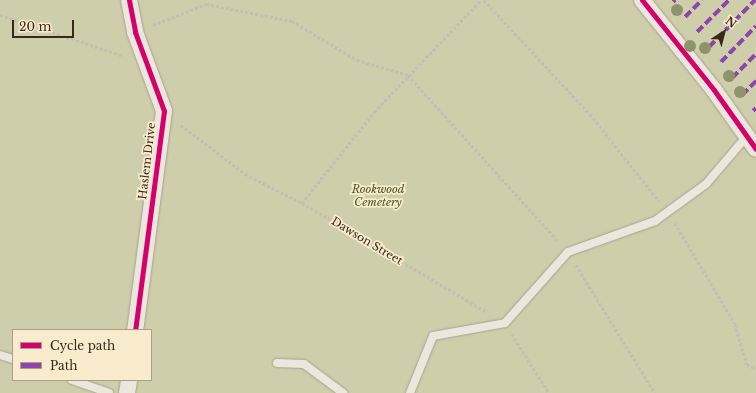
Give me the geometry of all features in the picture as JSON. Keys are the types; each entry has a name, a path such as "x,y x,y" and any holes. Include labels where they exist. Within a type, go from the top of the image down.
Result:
{"street":[{"name":"Haslem Drive","path":"129,0 136,32 164,111 135,329"},
{"path":"642,0 714,90 752,143"},
{"path":"127,393 129,381"}],"lane":[{"path":"410,393 433,336 505,323 568,252 655,221 706,184 752,143"},
{"path":"0,355 12,359"},
{"path":"277,363 304,364 343,393"},
{"path":"75,381 108,393"}],"path":[{"path":"302,203 374,112 408,75 483,0 590,114 668,212 735,324 747,364 756,369"},
{"path":"136,32 206,4 292,21 357,60 408,75 568,252 655,393"},
{"path":"0,15 147,64"}],"green space":[{"name":"Rookwood Cemetery","path":"0,0 756,0 756,393 0,393"}],"marked path":[{"path":"685,17 702,0"},
{"path":"697,32 729,0"},
{"path":"709,47 755,0"},
{"path":"721,62 756,26"},
{"path":"732,78 756,54"},
{"path":"742,95 756,81"},
{"path":"753,111 756,108"}],"cycle path":[{"path":"129,0 135,32 164,111 135,329"},
{"path":"642,0 714,90 756,149"}]}
